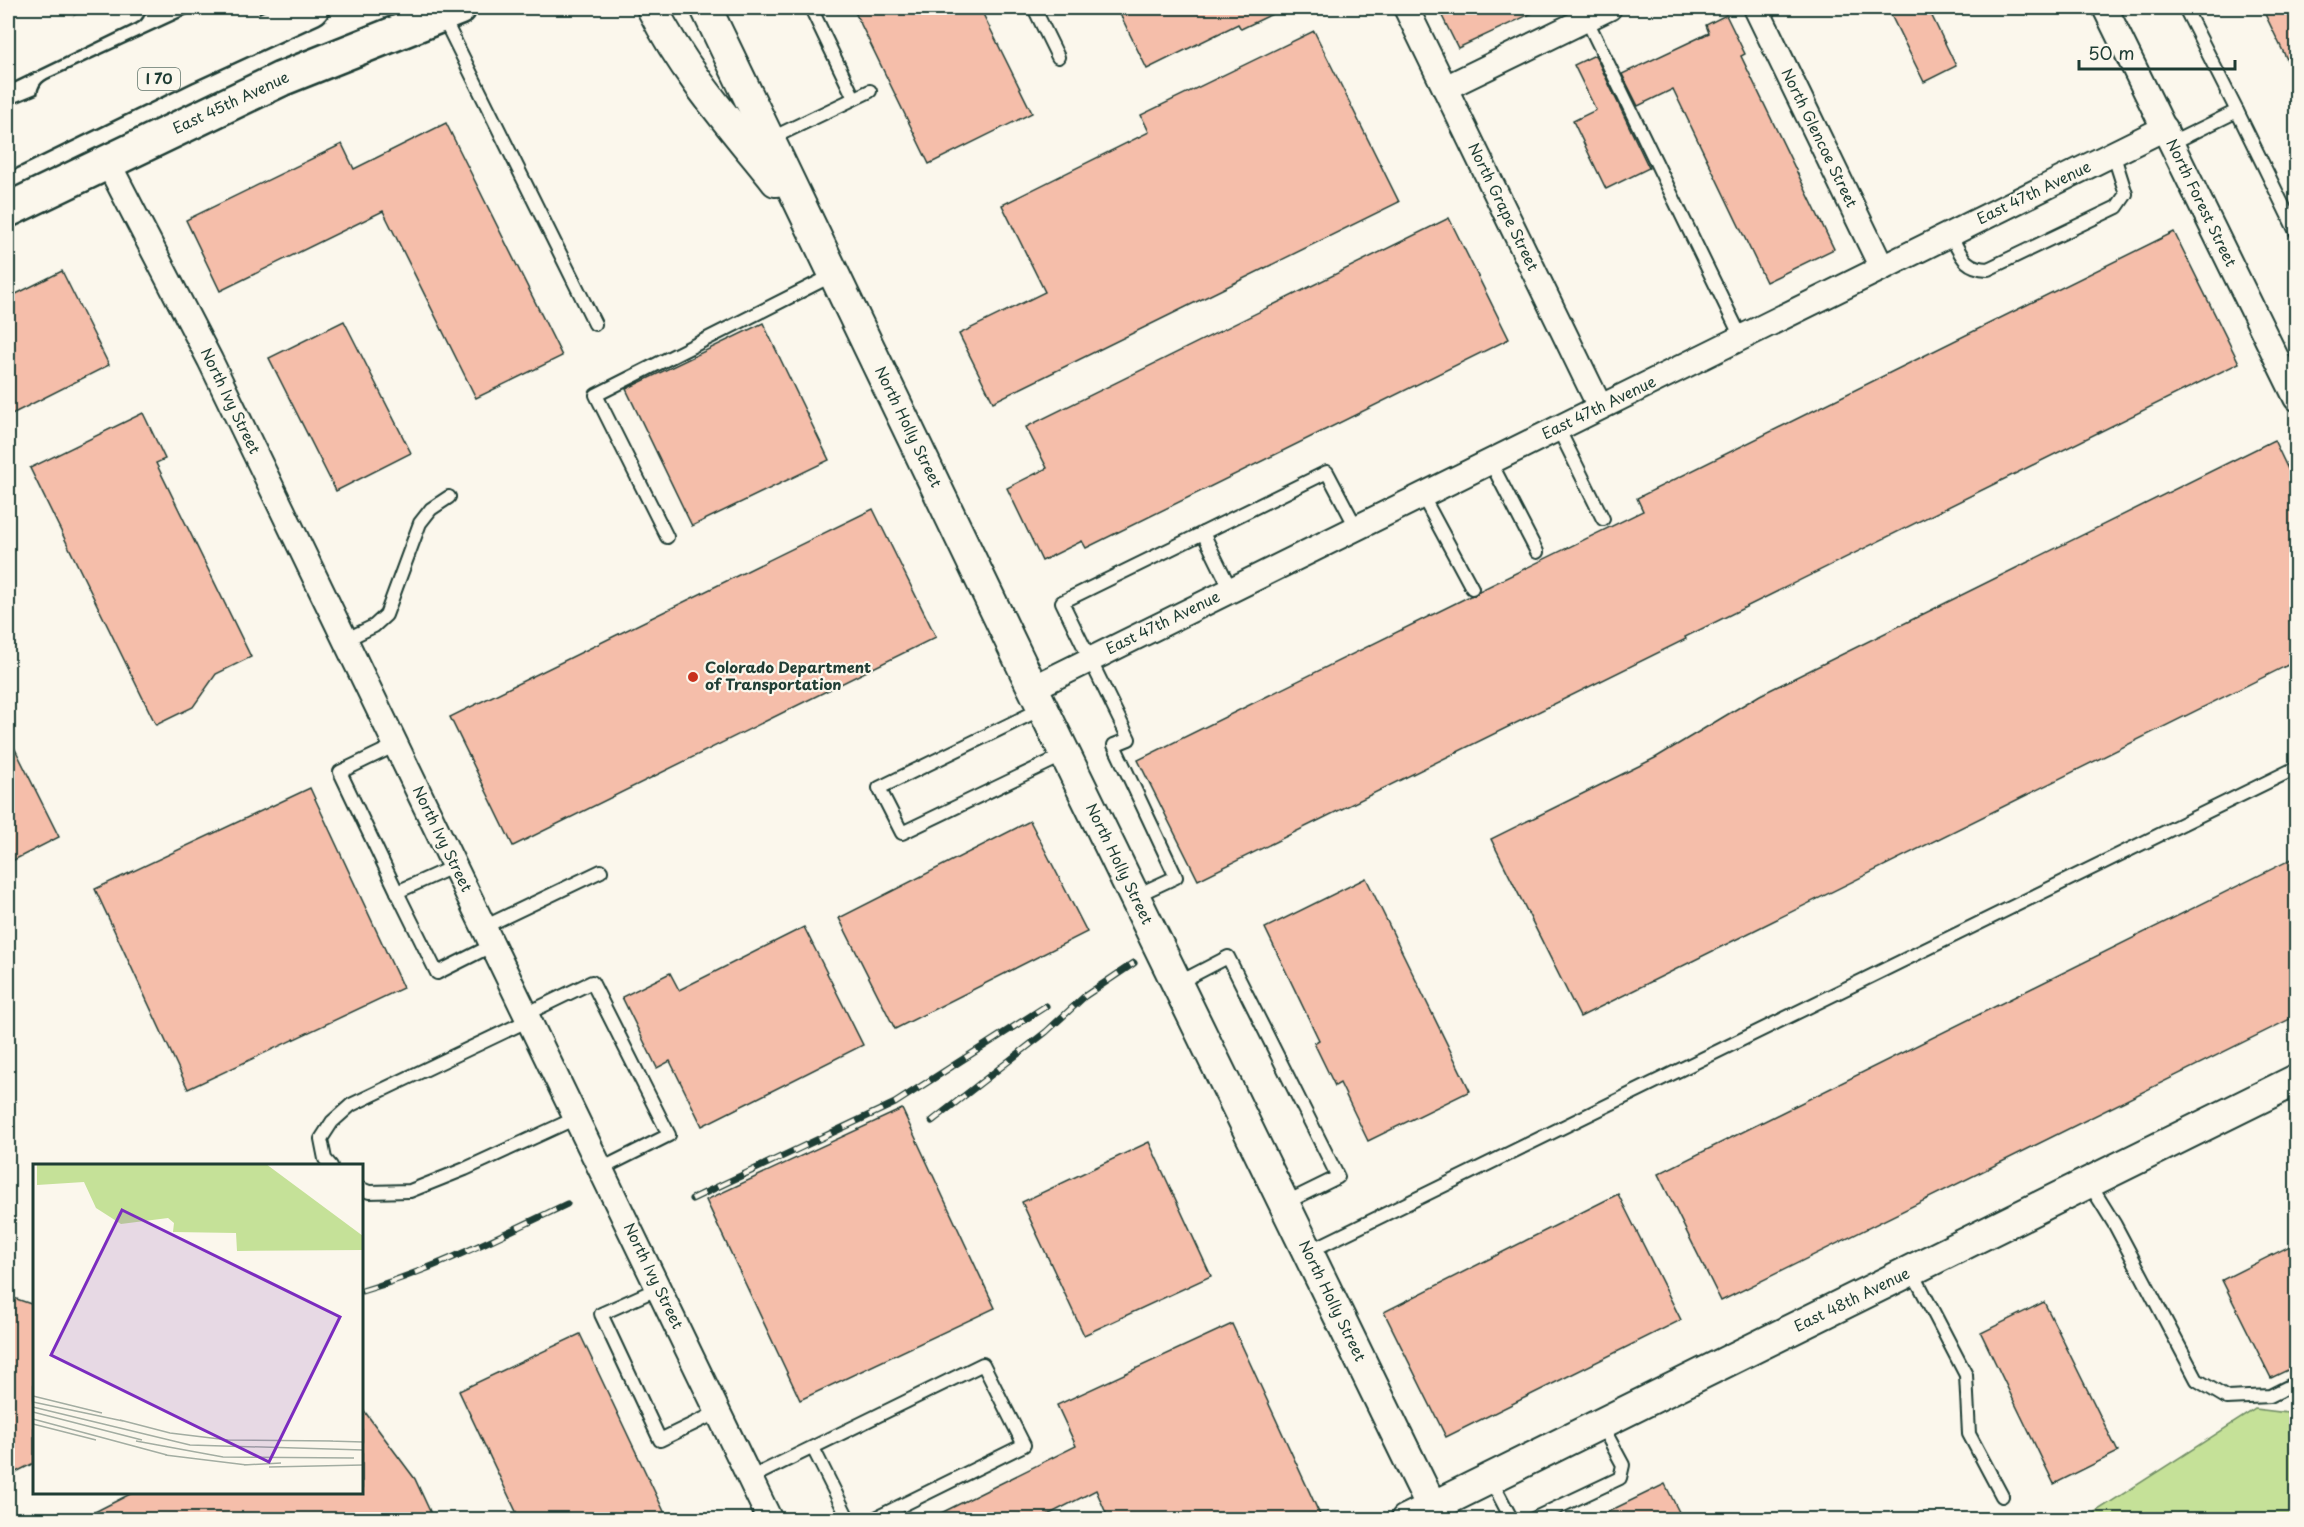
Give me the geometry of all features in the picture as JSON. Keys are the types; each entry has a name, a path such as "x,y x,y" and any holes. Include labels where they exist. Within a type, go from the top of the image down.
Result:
{"main road":[{"path":"8,32 59,8"},
{"path":"8,66 128,8"},
{"path":"8,117 243,8"},
{"path":"8,125 104,85 306,8"},
{"name":"I 70","path":"8,153 186,66 312,8"},
{"name":"East 45th Avenue","path":"8,210 280,79 450,11"}],"street":[{"name":"North Holly Street","path":"652,8 671,45 693,79 808,220"},
{"name":"North Holly Street","path":"706,8 1065,754 1308,1252 1425,1515"},
{"name":"North Grape Street","path":"1406,8 1600,407"},
{"path":"1445,88 1583,13 1609,8"},
{"name":"North Glencoe Street","path":"1756,8 1882,268"},
{"name":"North Forest Street","path":"2105,8 2296,398"},
{"name":"East 47th Avenue","path":"1038,698 1090,659 2114,153 2168,135"},
{"name":"North Ivy Street","path":"107,161 210,360 770,1520"},
{"name":"East 48th Avenue","path":"1425,1515 1490,1478 2296,1080"}],"lane":[{"path":"811,8 854,98"},
{"path":"1034,8 1058,57"},
{"path":"2185,8 2296,232"},
{"path":"450,11 595,324"},
{"path":"1583,13 1741,337"},
{"path":"769,139 870,91"},
{"path":"2168,135 2236,111"},
{"path":"1950,234 1966,262 1974,269 1988,269 2117,207 2126,194 2114,153"},
{"path":"667,537 596,395 834,274"},
{"path":"1558,428 1603,519"},
{"path":"1490,461 1537,552"},
{"path":"1135,896 1176,877 1114,746 1130,738 1062,602 1327,472 1356,527"},
{"path":"1422,495 1472,588"},
{"path":"345,640 374,626 386,615 420,524 431,509 448,497"},
{"path":"1203,534 1231,590"},
{"path":"1038,698 879,788 902,833 1065,754"},
{"path":"396,745 340,772 437,973 488,936 601,871"},
{"path":"1308,1252 2296,768"},
{"path":"397,892 454,866"},
{"path":"1178,983 1228,957 1338,1177 1284,1204"},
{"path":"330,1164 325,1158 321,1139 332,1122 351,1105 592,982 669,1135 601,1168"},
{"path":"363,1189 369,1192 410,1191 576,1118"},
{"path":"2089,1183 2115,1225 2197,1380 2227,1398 2270,1396 2296,1383"},
{"path":"1912,1271 1966,1375 1969,1434 2002,1496"},
{"path":"659,1288 601,1314 660,1440 718,1412"},
{"path":"750,1478 983,1364 1024,1445 872,1520"},
{"path":"1531,1520 1620,1478 1623,1465 1600,1424"},
{"path":"813,1448 849,1520"},
{"path":"1490,1478 1512,1520"}],"green space":[{"path":"2255,1409 2296,1414 2296,1519 2084,1519"}],"building":[{"path":"853,8 980,8 1032,113 929,164"},
{"path":"1117,8 1285,8 1241,29 1238,24 1147,69"},
{"path":"1438,8 1543,8 1458,48"},
{"path":"1900,8 1928,8 1956,66 1924,82 1890,13"},
{"path":"2262,8 2296,8 2296,78"},
{"path":"1726,15 1745,54 1741,56 1834,249 1766,282 1673,89 1638,106 1622,74 1709,33 1706,25"},
{"path":"1314,31 1399,202 993,402 959,334 1045,292 1002,205 1149,132 1141,115"},
{"path":"1595,55 1649,168 1606,189 1573,121 1596,110 1574,65"},
{"path":"446,123 562,356 476,398 383,211 220,291 186,220 342,144 354,169"},
{"path":"1449,218 1509,339 1086,548 1082,541 1042,561 1007,488 1047,468 1026,427"},
{"path":"2174,232 2239,363 1198,880 1138,760 1643,511 1637,498"},
{"path":"62,271 109,365 8,416 8,298"},
{"path":"344,321 411,453 336,491 269,358"},
{"path":"763,323 829,460 692,526 626,389"},
{"path":"143,413 165,459 156,463 251,657 216,674 193,707 156,725 30,468"},
{"path":"2274,440 2296,486 2296,661 1580,1017 1491,839 1655,758 1760,695"},
{"name":"Colorado Department of Transportation","path":"873,509 936,637 513,846 450,717"},
{"path":"8,735 59,837 8,863"},
{"path":"310,788 403,988 188,1089 95,889"},
{"path":"1030,821 1087,932 895,1029 839,918"},
{"path":"2296,857 2296,1016 1721,1301 1658,1174"},
{"path":"1366,878 1470,1091 1368,1141 1340,1083 1335,1086 1314,1043 1319,1040 1265,928"},
{"path":"804,927 863,1045 702,1126 670,1061 657,1068 622,997 670,973 679,990"},
{"path":"902,1109 995,1308 800,1400 706,1200"},
{"path":"1149,1142 1211,1276 1084,1335 1022,1202"},
{"path":"1618,1194 1681,1320 1446,1437 1384,1312"},
{"path":"2296,1243 2296,1366 2271,1378 2222,1280"},
{"path":"8,1296 33,1305 33,1464 8,1476"},
{"path":"2044,1302 2118,1452 2054,1484 1981,1333"},
{"path":"1232,1324 1320,1515 1310,1520 1109,1520 1096,1490 1038,1520 927,1520 1076,1446 1057,1405"},
{"path":"580,1334 668,1520 520,1520 459,1391"},
{"path":"363,1409 415,1479 434,1520 79,1520 130,1494 363,1494"},
{"path":"1665,1484 1683,1520 1591,1520"}],"railway":[{"path":"932,1121 1046,1032 1085,996 1134,963"},
{"path":"692,1199 895,1103 1046,1006"},
{"path":"363,1291 440,1263 567,1204"}],"place":[{"name":"Colorado Department of Transportation","path":"693,677"}]}
